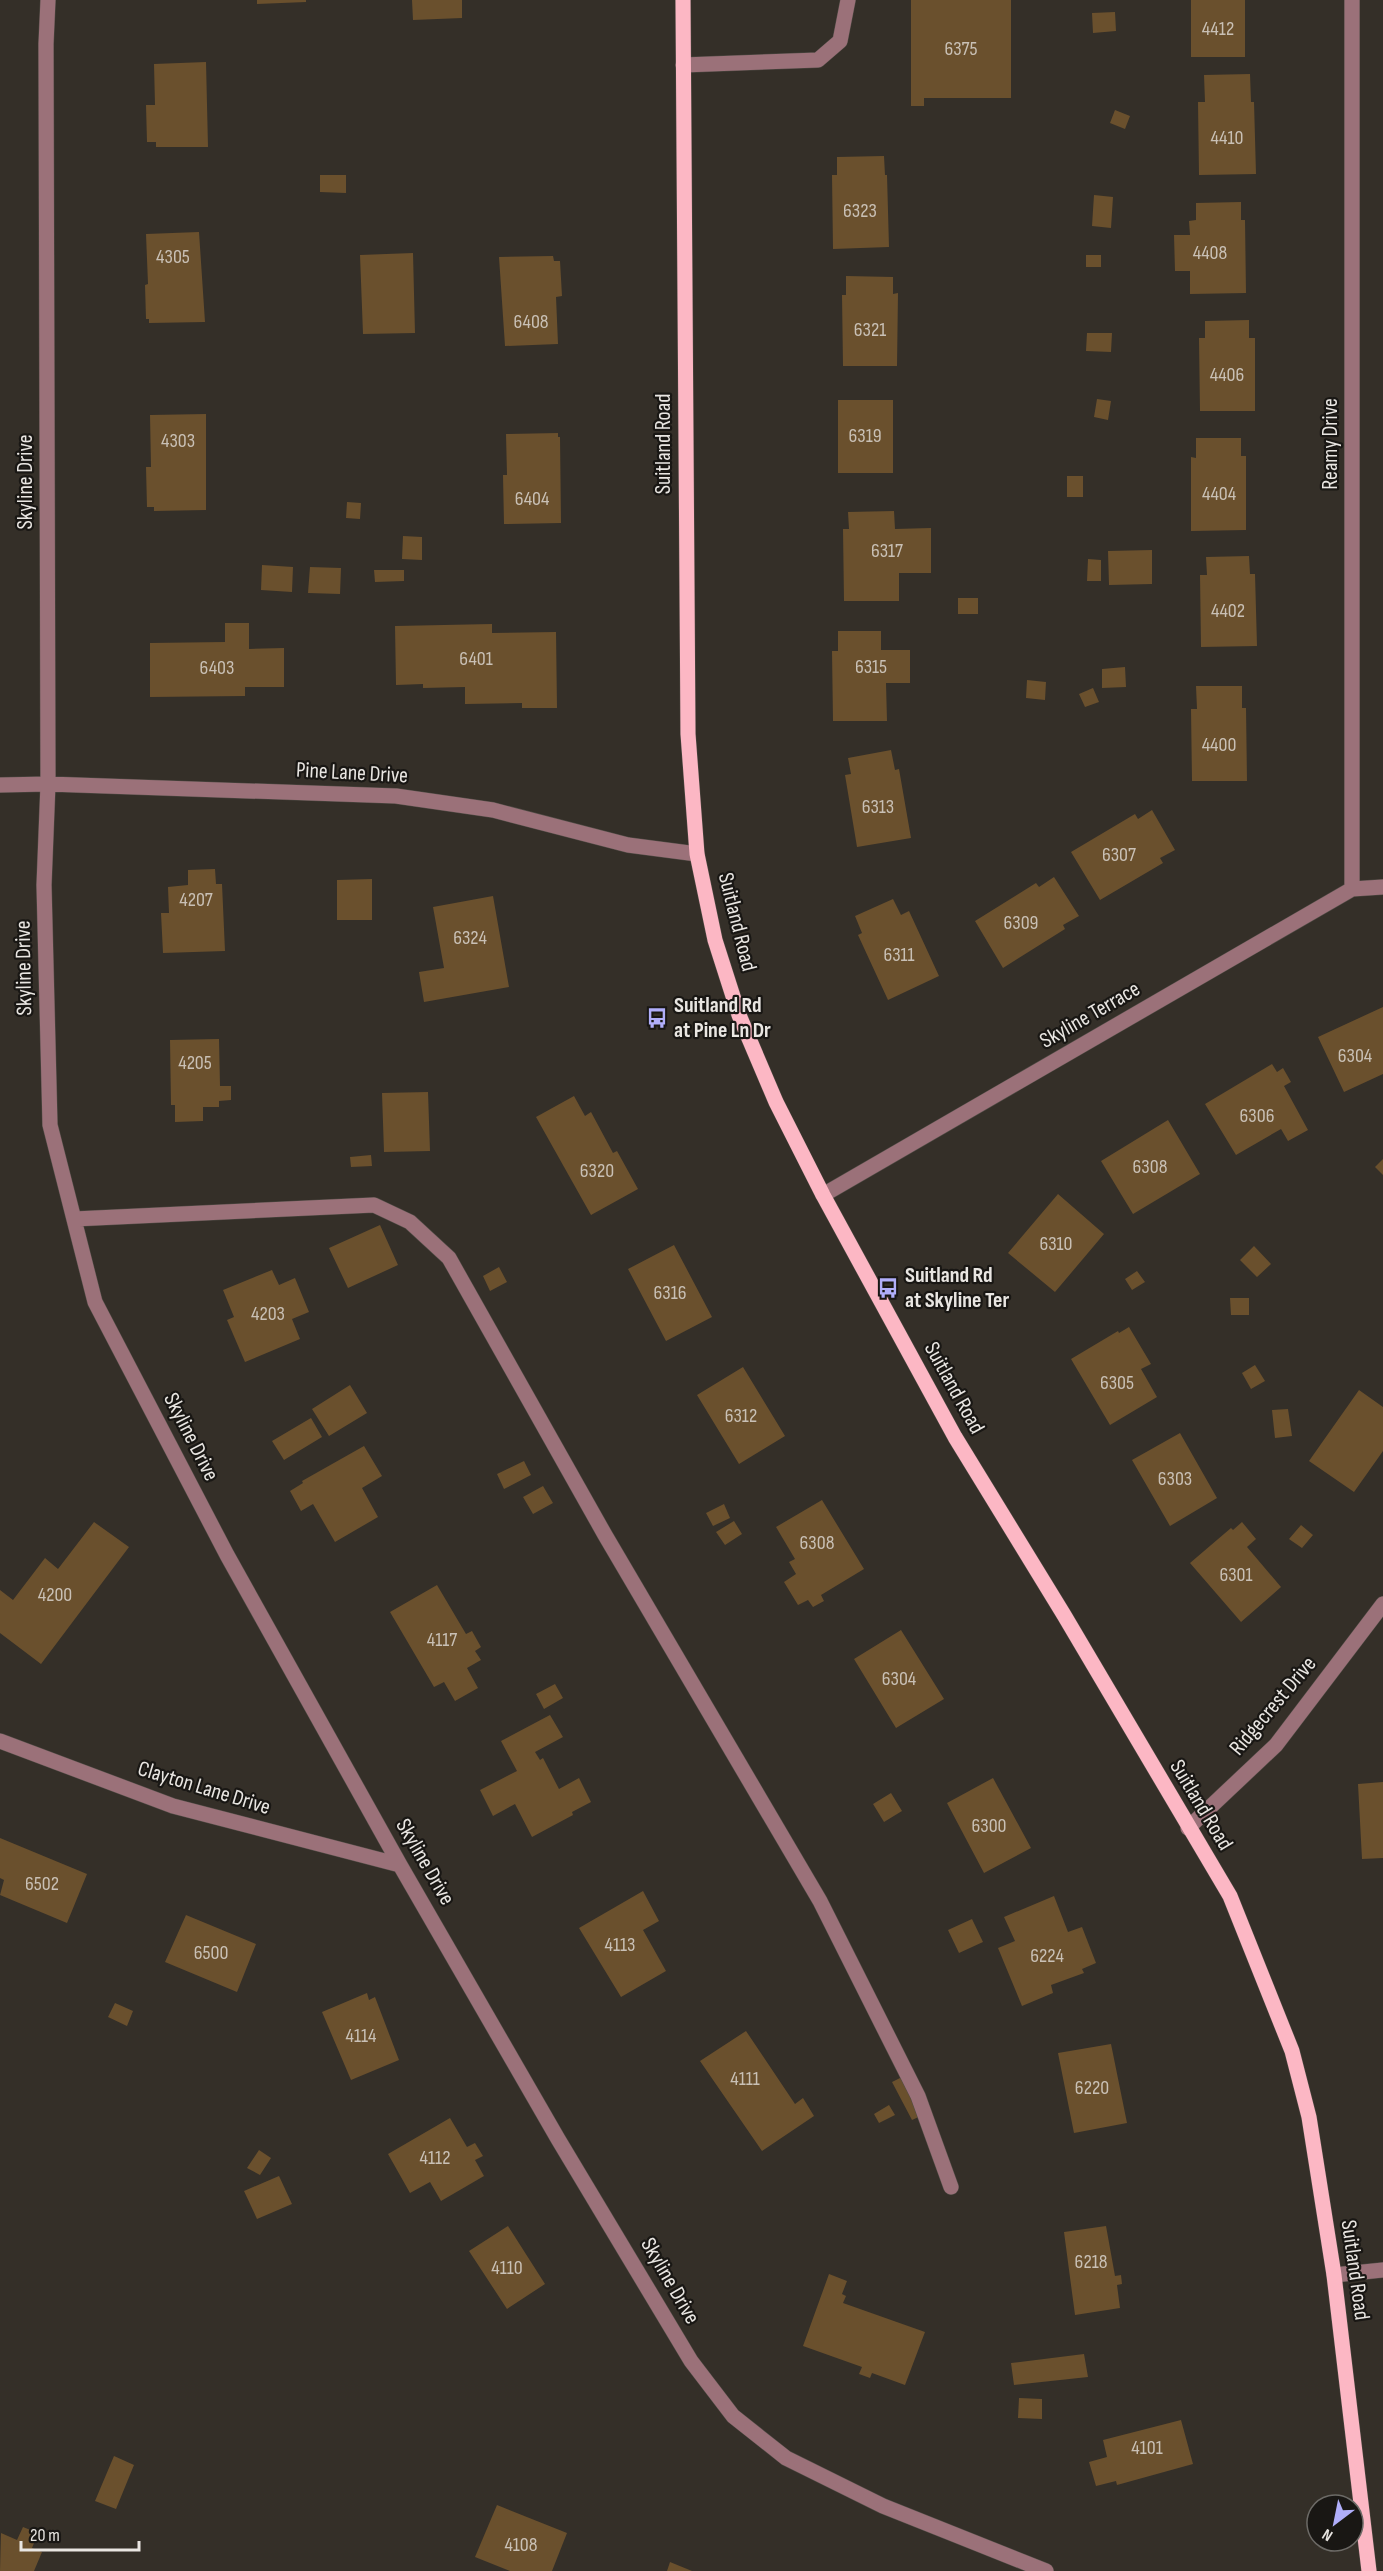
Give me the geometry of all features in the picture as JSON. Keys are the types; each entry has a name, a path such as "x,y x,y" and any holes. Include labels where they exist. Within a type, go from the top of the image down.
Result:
{"main road":[{"name":"Suitland Road","path":"683,0 688,734 697,854 715,940 739,1015 776,1102 823,1195 955,1437 1064,1615 1230,1896 1292,2051 1309,2117 1334,2275 1369,2571"}],"street":[{"name":"Skyline Drive","path":"48,0 46,44 48,784 44,885 50,1125 95,1302 227,1555 400,1865 558,2139 691,2361 733,2416 786,2458 883,2506 1046,2571"},
{"path":"683,65 818,60 840,41 848,0"},
{"name":"Reamy Drive","path":"1352,0 1352,889"},
{"name":"Pine Lane Drive","path":"0,785 48,784 396,796 493,810 628,845 697,854"},
{"name":"Skyline Terrace","path":"823,1195 1352,889 1383,887"},
{"path":"74,1219 374,1205 410,1222 449,1258 605,1536 820,1901 918,2096 951,2187"},
{"name":"Ridgecrest Drive","path":"1188,1828 1276,1745 1383,1604"},
{"name":"Clayton Lane Drive","path":"0,1741 173,1806 400,1865"},
{"path":"1334,2275 1383,2270"}],"building":[{"path":"257,0 306,0 306,2 257,4"},
{"path":"412,0 462,0 462,18 413,20"},
{"path":"911,0 1011,0 1011,98 924,98 924,106 911,106"},
{"path":"1191,0 1245,0 1245,57 1191,57"},
{"path":"1115,12 1116,31 1093,33 1092,13"},
{"path":"206,62 208,147 156,147 156,142 147,142 146,105 155,105 154,64"},
{"path":"1250,74 1251,102 1254,102 1256,174 1199,175 1198,102 1205,102 1204,75"},
{"path":"1115,110 1130,116 1125,129 1110,123"},
{"path":"884,156 885,175 887,175 889,247 833,249 832,175 837,175 837,157"},
{"path":"320,175 346,175 346,193 320,192"},
{"path":"1094,195 1113,197 1111,228 1092,226"},
{"path":"1241,202 1241,220 1245,220 1246,293 1190,294 1190,271 1175,271 1174,235 1190,235 1189,221 1196,220 1196,203"},
{"path":"199,232 205,322 149,323 149,319 146,319 145,285 148,284 146,234"},
{"path":"413,253 415,333 363,334 360,255"},
{"path":"1086,255 1101,255 1101,267 1086,267"},
{"path":"553,256 554,261 560,261 562,296 556,297 558,344 505,346 499,257"},
{"path":"846,276 893,277 893,294 898,293 897,366 843,366 842,295 846,295"},
{"path":"1249,320 1249,338 1255,338 1255,411 1200,411 1199,338 1205,338 1205,321"},
{"path":"1087,333 1112,333 1111,352 1086,351"},
{"path":"1097,399 1111,401 1108,420 1094,417"},
{"path":"838,400 893,400 893,473 838,473"},
{"path":"206,414 206,510 154,511 154,507 147,507 146,467 151,467 150,415"},
{"path":"558,433 560,437 561,523 504,524 503,475 507,475 506,434"},
{"path":"1196,438 1241,438 1241,456 1246,456 1246,530 1191,531 1191,457 1196,458"},
{"path":"1067,476 1083,476 1083,497 1067,497"},
{"path":"347,502 361,503 360,519 346,518"},
{"path":"894,511 895,529 931,528 931,573 899,573 899,601 844,601 843,529 849,529 848,512"},
{"path":"403,536 422,537 422,560 402,559"},
{"path":"1152,550 1152,584 1109,585 1108,551"},
{"path":"1249,556 1250,574 1255,574 1257,646 1201,647 1200,575 1207,575 1206,557"},
{"path":"1088,559 1101,560 1101,581 1087,581"},
{"path":"262,565 293,567 292,592 261,590"},
{"path":"310,567 341,568 340,594 308,593"},
{"path":"374,570 404,570 404,581 375,582"},
{"path":"958,598 978,598 978,614 958,614"},
{"path":"225,623 249,623 249,649 284,648 284,687 245,687 245,696 150,697 150,643 225,642"},
{"path":"492,624 492,633 556,632 557,708 522,708 522,703 465,704 465,687 423,688 423,684 396,685 395,626"},
{"path":"838,631 881,631 881,650 910,650 910,683 886,683 887,721 833,721 832,651 838,651"},
{"path":"1125,667 1126,687 1102,688 1102,669"},
{"path":"1027,680 1046,682 1045,700 1026,698"},
{"path":"1196,686 1242,686 1242,708 1246,708 1247,781 1192,781 1191,709 1197,709"},
{"path":"1093,688 1099,702 1085,707 1079,694"},
{"path":"891,750 895,770 899,769 911,838 857,847 845,775 851,774 848,758"},
{"path":"1152,810 1175,850 1160,858 1163,863 1100,900 1071,852 1135,814 1138,819"},
{"path":"215,869 216,884 222,884 225,951 163,953 161,913 169,913 168,887 188,885 188,870"},
{"path":"1054,877 1079,916 1063,925 1065,929 1003,968 975,921 1036,883 1039,887"},
{"path":"372,879 372,920 337,920 337,880"},
{"path":"493,896 509,987 424,1002 419,972 444,968 433,907"},
{"path":"893,899 901,915 909,911 939,976 888,1000 858,935 862,933 855,916"},
{"path":"1383,1007 1383,1074 1344,1092 1318,1037"},
{"path":"219,1039 220,1086 231,1086 231,1100 219,1101 219,1107 203,1107 203,1121 175,1122 175,1105 171,1105 170,1040"},
{"path":"1272,1064 1277,1072 1283,1068 1291,1082 1284,1086 1308,1130 1288,1141 1281,1129 1236,1155 1205,1104"},
{"path":"428,1092 430,1151 384,1152 382,1093"},
{"path":"574,1096 585,1116 591,1112 613,1153 617,1151 638,1189 591,1215 536,1117"},
{"path":"1168,1120 1200,1174 1133,1214 1101,1161"},
{"path":"371,1155 372,1166 351,1167 350,1157"},
{"path":"1383,1159 1383,1175 1375,1167"},
{"path":"1058,1194 1104,1234 1055,1292 1008,1253"},
{"path":"380,1225 398,1265 348,1288 329,1248"},
{"path":"674,1245 712,1317 666,1341 628,1269"},
{"path":"1254,1246 1271,1264 1257,1277 1240,1260"},
{"path":"499,1267 507,1282 490,1291 483,1276"},
{"path":"272,1270 279,1285 295,1278 309,1312 292,1319 300,1339 245,1362 227,1320 234,1317 223,1290"},
{"path":"1137,1271 1145,1282 1132,1290 1125,1279"},
{"path":"1230,1298 1249,1298 1249,1315 1231,1315"},
{"path":"1129,1327 1151,1364 1141,1369 1157,1397 1110,1425 1071,1359 1118,1331 1119,1333"},
{"path":"1255,1365 1265,1381 1251,1389 1242,1373"},
{"path":"743,1367 785,1436 739,1464 697,1395"},
{"path":"350,1385 367,1413 329,1436 312,1409"},
{"path":"1359,1390 1383,1407 1383,1451 1354,1492 1309,1461"},
{"path":"1288,1409 1292,1436 1275,1438 1272,1410"},
{"path":"311,1418 322,1437 284,1460 272,1441"},
{"path":"1180,1433 1217,1498 1170,1526 1132,1460"},
{"path":"364,1446 382,1476 362,1488 378,1517 335,1542 313,1504 301,1511 290,1491 303,1483 302,1481"},
{"path":"524,1461 531,1475 504,1489 497,1474"},
{"path":"543,1486 553,1503 533,1514 523,1497"},
{"path":"822,1500 864,1569 821,1595 824,1601 813,1607 808,1600 798,1605 784,1582 796,1574 789,1562 795,1559 776,1527"},
{"path":"724,1504 730,1518 713,1526 706,1513"},
{"path":"734,1521 742,1534 725,1545 716,1532"},
{"path":"94,1522 129,1547 41,1664 0,1633 0,1590 13,1600 45,1558 58,1569"},
{"path":"1242,1522 1256,1539 1247,1547 1281,1587 1241,1622 1190,1563 1231,1528 1233,1530"},
{"path":"1301,1525 1313,1535 1302,1548 1289,1539"},
{"path":"437,1585 466,1634 472,1631 481,1647 475,1651 481,1660 467,1668 478,1688 455,1701 444,1682 434,1687 390,1612"},
{"path":"901,1630 944,1699 896,1728 854,1659"},
{"path":"555,1684 563,1698 544,1709 536,1694"},
{"path":"550,1715 563,1737 535,1752 540,1760 543,1758 559,1789 579,1778 591,1802 572,1812 573,1815 532,1837 515,1804 493,1816 480,1790 517,1771 501,1741"},
{"path":"993,1778 1031,1848 984,1873 947,1803"},
{"path":"1383,1782 1383,1858 1362,1859 1358,1784"},
{"path":"891,1793 902,1811 884,1822 873,1804"},
{"path":"0,1838 87,1874 67,1923 0,1895 4,1880 0,1878"},
{"path":"643,1891 659,1921 643,1930 666,1971 621,1997 579,1928"},
{"path":"1054,1896 1068,1932 1082,1927 1096,1963 1082,1969 1084,1973 1051,1985 1053,1993 1022,2006 998,1948 1015,1941 1004,1917"},
{"path":"186,1915 256,1944 237,1992 165,1962"},
{"path":"972,1919 983,1942 959,1953 948,1930"},
{"path":"367,1993 369,2000 375,1997 399,2060 351,2080 322,2012"},
{"path":"115,2003 133,2011 127,2026 108,2017"},
{"path":"746,2031 795,2104 803,2098 814,2116 762,2151 700,2061"},
{"path":"1111,2044 1127,2123 1074,2133 1058,2053"},
{"path":"904,2076 923,2115 912,2120 892,2082"},
{"path":"889,2105 895,2115 879,2123 874,2114"},
{"path":"450,2118 467,2147 475,2143 483,2156 475,2160 484,2176 441,2201 430,2182 410,2193 388,2154"},
{"path":"259,2150 271,2158 260,2175 247,2168"},
{"path":"279,2176 292,2204 257,2219 244,2191"},
{"path":"508,2226 545,2284 507,2309 469,2251"},
{"path":"1106,2226 1115,2276 1121,2275 1122,2284 1117,2285 1120,2308 1075,2315 1064,2232"},
{"path":"829,2274 847,2281 842,2294 846,2296 843,2303 925,2332 905,2385 872,2373 870,2378 859,2374 862,2367 803,2346"},
{"path":"1084,2354 1088,2377 1014,2385 1011,2363"},
{"path":"1019,2398 1042,2399 1042,2419 1018,2418"},
{"path":"1181,2420 1193,2464 1117,2485 1116,2481 1096,2486 1089,2462 1107,2457 1103,2440"},
{"path":"114,2456 134,2465 116,2509 95,2501"},
{"path":"497,2505 567,2533 552,2571 510,2571 475,2557"},
{"path":"23,2527 38,2533 32,2548 42,2552 34,2571 0,2571 1,2533 17,2540"},
{"path":"670,2562 692,2571 667,2571"}],"place":[{"name":"Suitland Rd at Pine Ln Dr","path":"657,1018"},
{"name":"Suitland Rd at Skyline Ter","path":"888,1288"}]}
